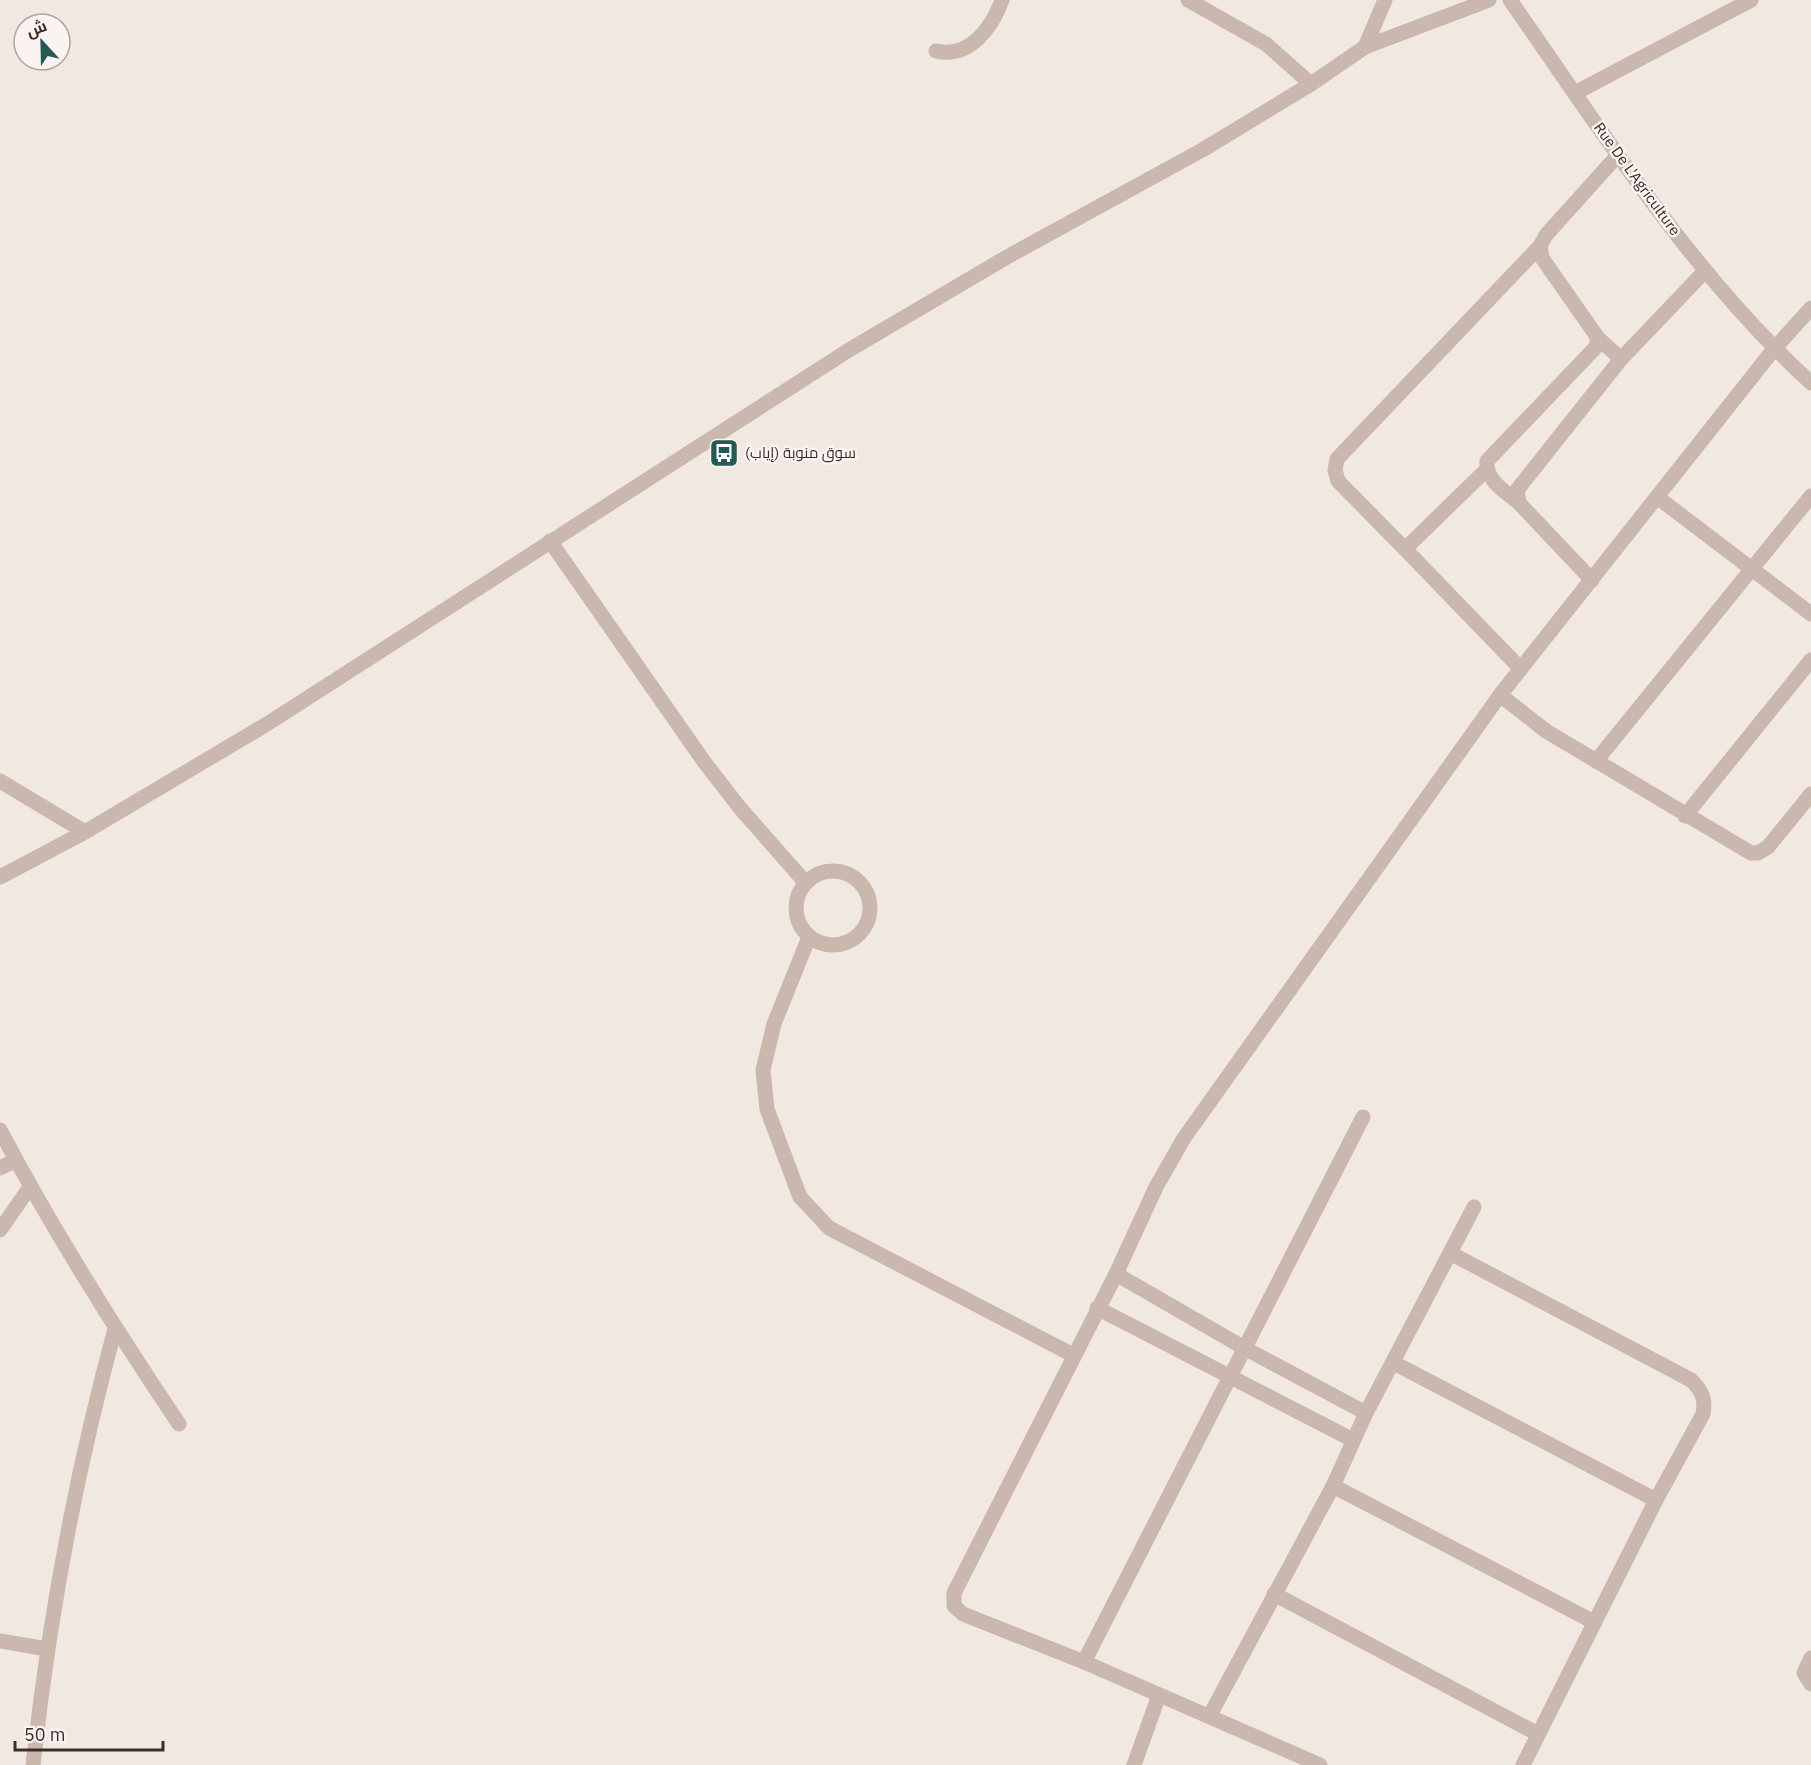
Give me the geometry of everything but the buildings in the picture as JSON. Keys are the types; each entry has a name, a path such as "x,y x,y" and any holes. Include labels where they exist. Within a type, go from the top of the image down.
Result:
{"street":[{"path":"936,51 947,54 967,48 987,29 1002,0"},
{"path":"1188,0 1266,44 1311,84"},
{"path":"1365,47 1385,0"},
{"path":"0,877 85,831 267,724 849,350 1008,257 1204,149 1311,84 1365,47 1489,0"},
{"name":"Rue De L'Agriculture","path":"1510,0 1618,154 1705,271 1774,349 1811,383"},
{"path":"1575,93 1751,0"},
{"path":"1521,669 1338,481 1335,470 1337,459 1540,246 1546,235 1618,154"},
{"path":"1540,246 1542,258 1598,338 1621,359"},
{"path":"1519,504 1518,490 1524,481 1621,359 1705,271"},
{"path":"1320,1765 1210,1715 963,1614 954,1606 954,1593 1116,1274 1156,1187 1184,1138 1500,695 1774,349 1811,308"},
{"path":"1592,580 1519,504 1490,478 1486,470 1487,461 1596,347 1598,338"},
{"path":"1405,549 1486,470"},
{"path":"1596,761 1811,496"},
{"path":"1658,497 1811,614"},
{"path":"550,541 705,763 740,808 805,882"},
{"path":"1685,816 1811,660"},
{"path":"1500,695 1546,731 1739,847 1758,853 1768,847 1811,794"},
{"path":"0,781 85,831"},
{"path":"837,871 858,880 870,900 868,923 853,940 831,946 809,937 797,917 799,894 805,882 819,873 837,871"},
{"path":"809,937 774,1024 763,1070 767,1109 800,1197 829,1228 1073,1355"},
{"path":"1084,1662 1363,1117"},
{"path":"0,1130 30,1187 115,1329 179,1424"},
{"path":"0,1168 16,1160"},
{"path":"0,1230 30,1187"},
{"path":"1210,1715 1333,1486 1366,1413 1474,1207"},
{"path":"1450,1254 1690,1380 1701,1390 1705,1402 1703,1414 1656,1500 1523,1765"},
{"path":"1116,1274 1246,1349 1366,1413"},
{"path":"1097,1308 1353,1440"},
{"path":"33,1765 47,1649 85,1448 115,1329"},
{"path":"1394,1363 1656,1500"},
{"path":"1333,1486 1594,1622"},
{"path":"1274,1594 1538,1734"},
{"path":"0,1641 47,1649"},
{"path":"1811,1658 1804,1673 1811,1684"},
{"path":"1134,1765 1159,1695"}],"place":[{"name":"سوق منوبة (إياب)","path":"724,453"}]}
